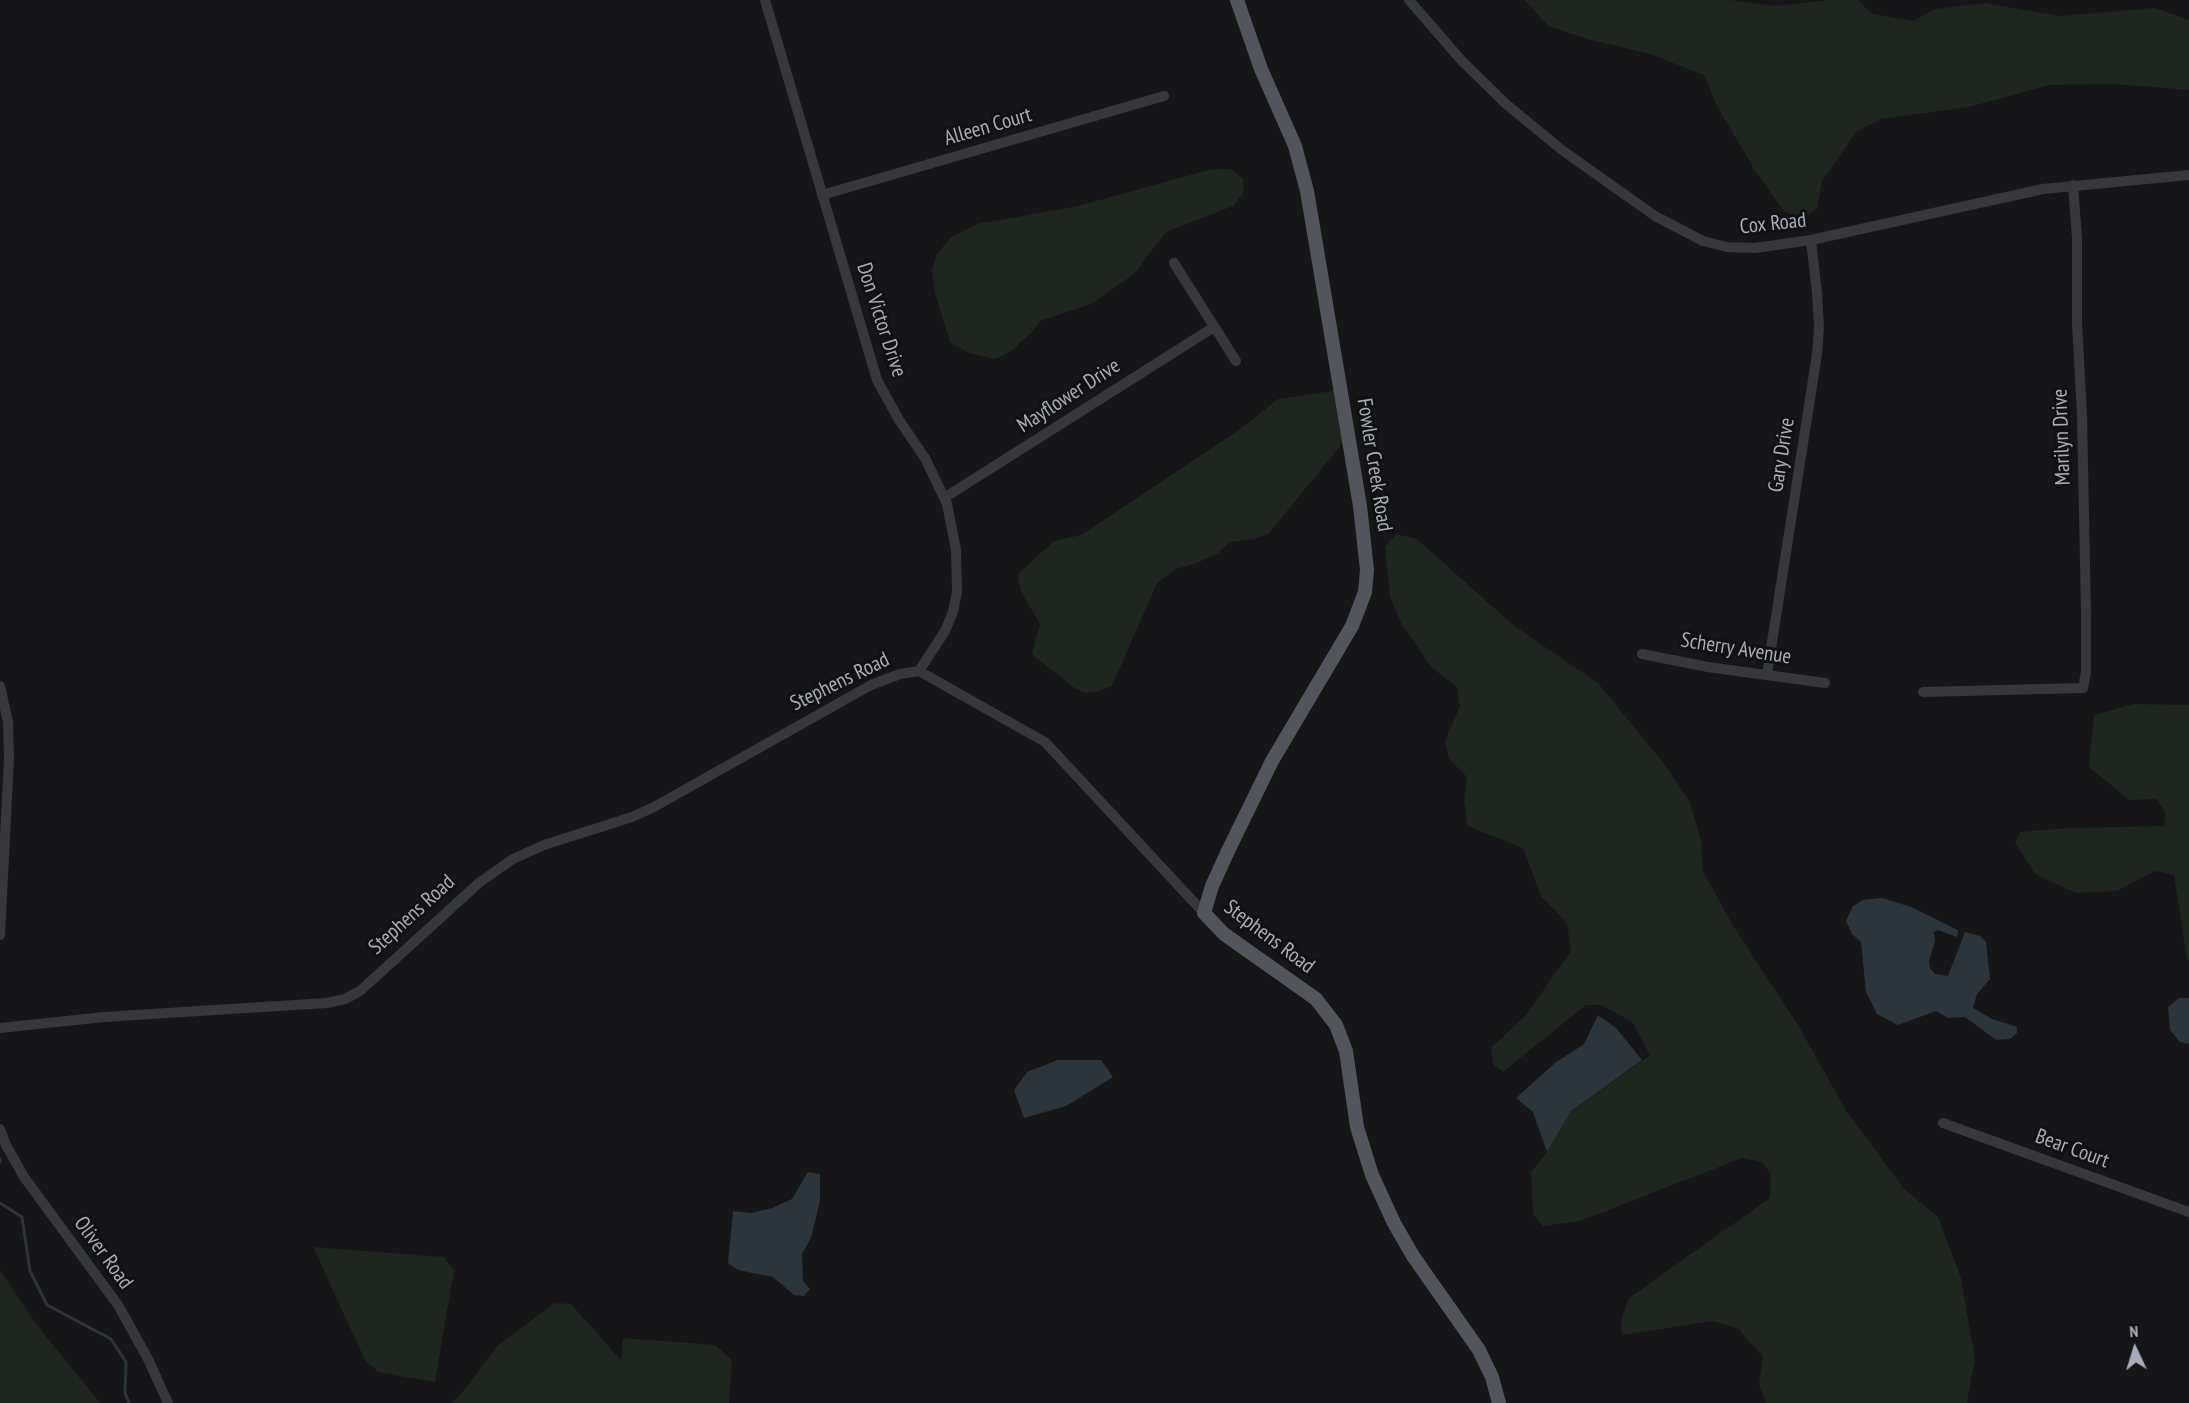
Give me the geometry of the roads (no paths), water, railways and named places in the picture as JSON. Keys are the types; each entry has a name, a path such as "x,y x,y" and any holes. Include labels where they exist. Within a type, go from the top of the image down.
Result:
{"main road":[{"name":"Fowler Creek Road","path":"1204,913 1228,851 1272,761 1352,626 1365,592 1367,570 1360,506 1308,190 1295,146 1261,69 1237,0"},
{"name":"Stephens Road","path":"1204,913 1224,934 1316,999 1336,1025 1346,1050 1357,1127 1372,1175 1394,1223 1413,1256 1479,1350 1492,1377 1499,1403"}],"street":[{"name":"Don Victor Drive","path":"765,0 877,380 899,420 925,458 944,498 956,550 957,592 953,612 945,631 919,671"},
{"name":"Cox Road","path":"1409,0 1462,61 1506,105 1562,150 1663,221 1703,241 1727,247 1755,248 1811,240 2018,194 2073,185 2189,176"},
{"name":"Alleen Court","path":"822,195 1164,96"},
{"name":"Marilyn Drive","path":"1923,692 2083,688 2086,672 2086,613 2082,415 2077,323 2077,238 2073,185"},
{"name":"Gary Drive","path":"1767,674 1817,354 1819,327 1811,240"},
{"path":"1174,263 1236,361"},
{"name":"Mayflower Drive","path":"944,498 1214,327"},
{"name":"Scherry Avenue","path":"1642,654 1708,667 1825,683"},
{"name":"Stephens Road","path":"0,1028 151,1014 327,1003 345,999 360,991 480,882 513,859 544,846 632,817 871,685 900,674 919,671 1045,742 1204,913"},
{"path":"0,686 8,722 9,758 0,935"},
{"name":"Bear Court","path":"1943,1123 2189,1212"},
{"name":"Oliver Road","path":"0,1130 24,1177 117,1305 148,1359 168,1403"}],"waterway":[{"path":"0,1203 22,1217 30,1271 47,1305 111,1339 126,1362 125,1393 129,1403"}]}
